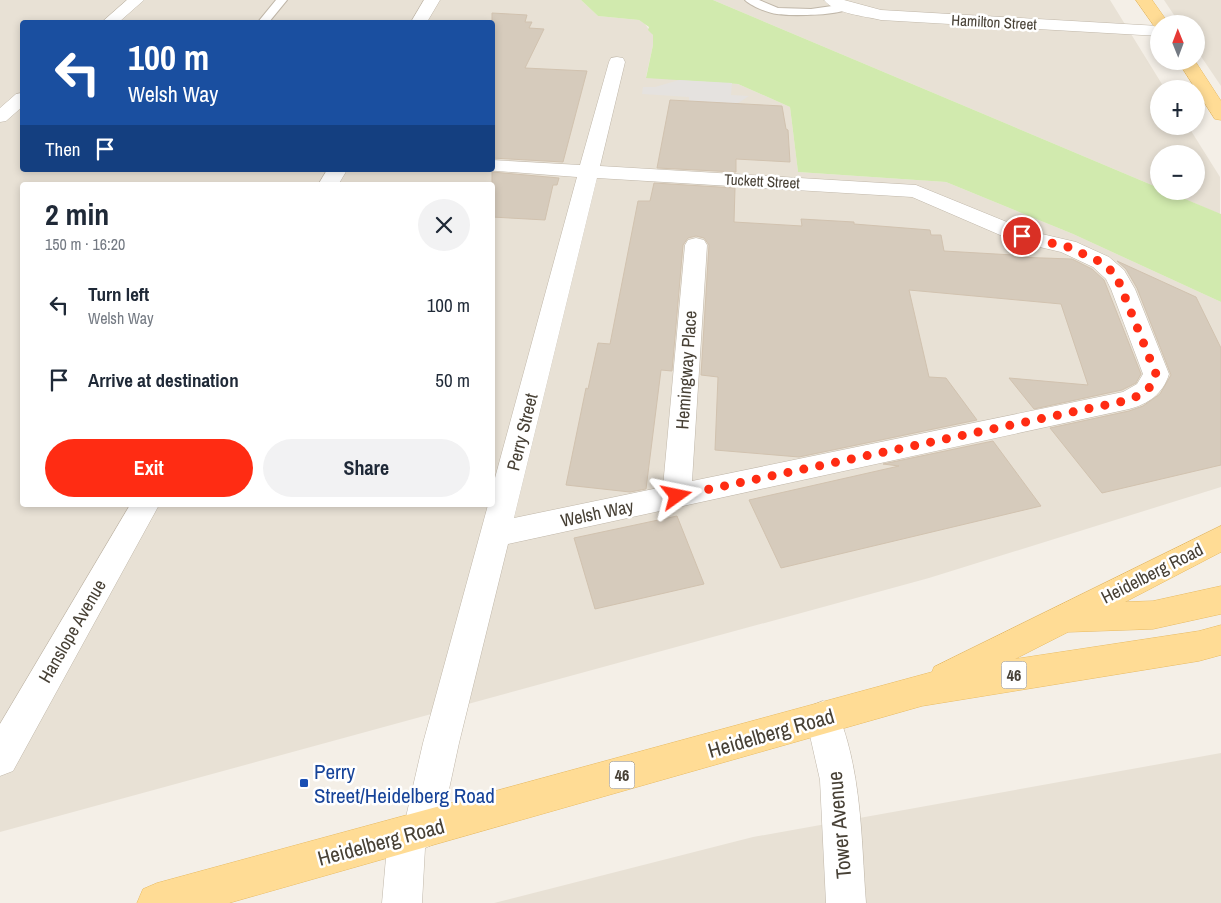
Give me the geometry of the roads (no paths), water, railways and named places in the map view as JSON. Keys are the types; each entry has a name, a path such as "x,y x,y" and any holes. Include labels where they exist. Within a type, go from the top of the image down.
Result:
{"main road":[{"path":"1144,0 1155,15"},
{"path":"1192,70 1221,115"},
{"name":"Heidelberg Road","path":"922,690 1221,538"},
{"path":"1060,620 1153,615 1221,600"},
{"name":"Heidelberg Road","path":"157,903 922,690 1199,646 1221,640"}],"street":[{"path":"112,20 136,0"},
{"path":"420,20 432,0"},
{"name":"Hamilton Street","path":"839,4 882,15 1150,30"},
{"name":"Perry Street","path":"402,903 414,833 438,758 617,62"},
{"path":"0,117 20,100"},
{"name":"Tuckett Street","path":"495,166 916,190 1022,236"},
{"name":"Welsh Way","path":"495,534 1129,400 1144,393 1154,384 1156,374 1116,275 1101,262 1068,247 1022,236"},
{"name":"Hemingway Place","path":"677,496 696,245"},
{"name":"Hanslope Avenue","path":"0,758 144,507"},
{"name":"Tower Avenue","path":"823,718 838,780 846,903"}],"lane":[{"path":"265,20 282,0"},
{"path":"750,0 776,10 811,12 839,4"}],"place":[{"name":"Perry Street/Heidelberg Road","path":"304,783"}]}
